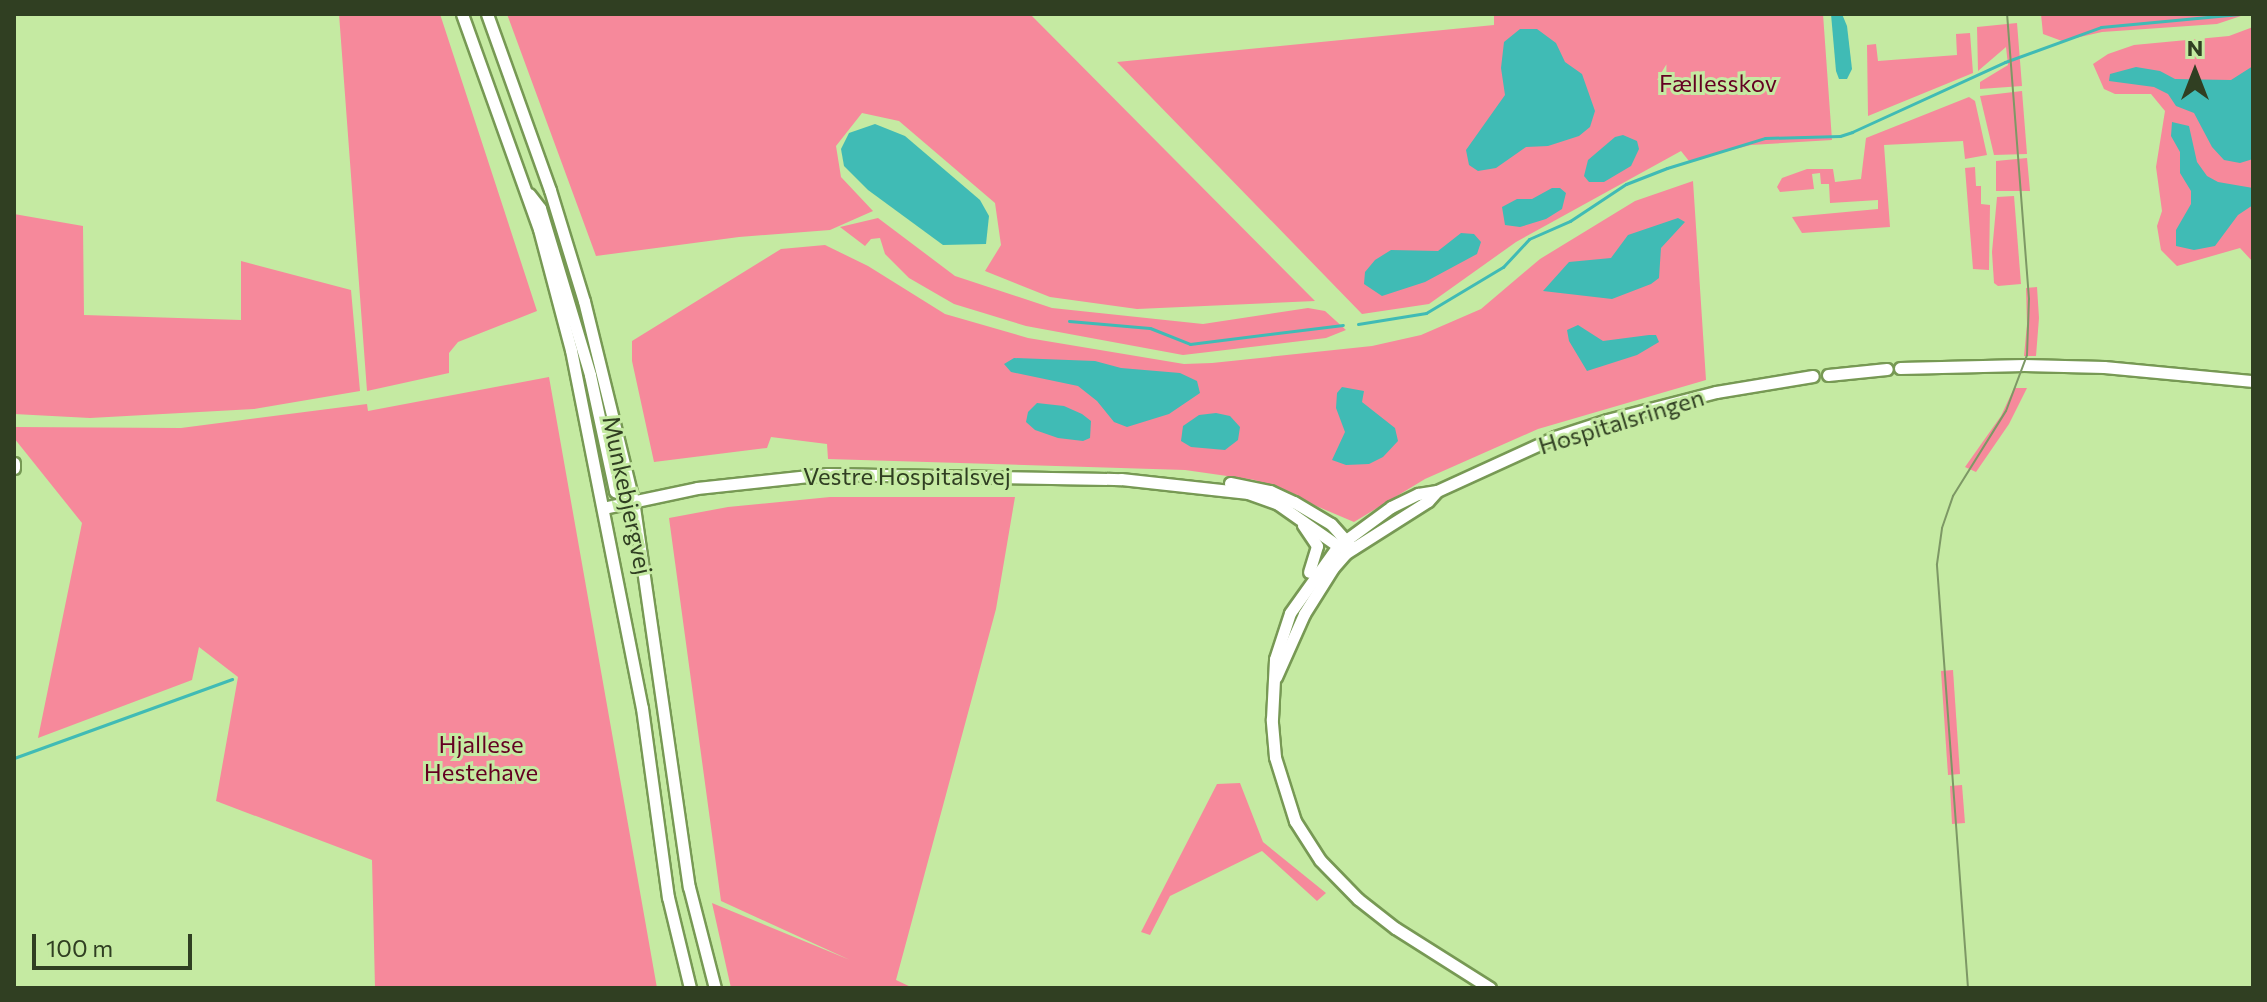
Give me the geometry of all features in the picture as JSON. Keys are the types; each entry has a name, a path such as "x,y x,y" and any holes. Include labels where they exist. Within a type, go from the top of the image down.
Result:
{"street":[{"name":"Munkebjergvej","path":"462,14 524,187 571,350 642,708 668,897 690,988"},
{"name":"Munkebjergvej","path":"487,14 550,190 584,301 633,500 689,887 715,988"},
{"path":"524,187 540,208 563,284 590,375 615,491 633,500"},
{"path":"1900,368 2078,366 2253,381"},
{"path":"1828,375 1887,369"},
{"name":"Hospitalsringen","path":"1490,988 1395,928 1340,884 1295,821 1281,783 1272,719 1279,639 1297,601 1346,544 1391,507 1418,494 1437,491 1555,437 1607,420 1716,392 1813,376"},
{"name":"Vestre Hospitalsvej","path":"603,508 697,488 827,474 1121,479 1214,487 1278,504 1346,544"},
{"path":"1214,487 1277,510 1308,528 1314,537 1316,557 1300,586 1297,601"},
{"name":"Hospitalsringen","path":"1276,677 1309,605 1346,544"}],"green space":[{"path":"339,14 440,14 537,311 458,342 449,353 449,373 367,391"},
{"path":"507,14 1030,14 1315,301 1137,309 1050,297 985,271 1001,245 995,203 899,121 862,113 836,146 841,177 873,211 830,230 739,237 596,256"},
{"name":"Fællesskov","path":"1494,14 1823,14 1832,140 1751,145 1689,161 1681,151 1516,242 1429,304 1362,314 1117,62 1494,25"},
{"path":"2041,14 2247,14 2217,24 2102,32 2062,41 2043,34"},
{"path":"2017,23 2022,86 1980,89 1980,82 2008,65 2006,47 1978,71 1977,27"},
{"path":"2253,27 2253,262 2240,248 2177,266 2161,250 2157,226 2162,211 2156,167 2165,111 2151,94 2115,94 2104,89 2093,64 2108,54 2134,45 2229,36"},
{"path":"1970,33 1973,73 1868,116 1867,45 1876,44 1878,61 1957,55 1956,34"},
{"path":"2022,91 2027,154 1994,155 1980,96"},
{"path":"1969,97 1975,101 1987,155 1965,159 1963,141 1884,145 1890,227 1802,233 1792,217 1878,209 1878,200 1830,203 1829,184 1821,184 1820,173 1812,174 1814,189 1780,192 1777,187 1782,178 1807,169 1833,169 1835,182 1861,179 1866,138"},
{"path":"2027,158 2030,191 1996,191 1996,161"},
{"path":"1975,167 1976,186 1981,186 1981,204 1990,205 1989,270 1973,269 1965,168"},
{"path":"1693,181 1706,380 1538,429 1425,479 1354,522 1255,480 1185,470 828,459 827,444 771,437 767,448 654,462 632,361 632,341 781,249 825,245 868,266 945,314 1028,338 1184,364 1212,363 1372,346 1421,335 1481,309 1540,259 1635,201"},
{"path":"2014,196 2021,284 1998,286 1994,283 1992,252 1997,197"},
{"path":"14,214 83,226 84,315 241,320 241,261 351,290 360,391 254,409 90,418 14,414"},
{"path":"878,218 955,276 1052,308 1203,324 1308,308 1325,311 1346,330 1326,338 1183,355 1026,326 954,304 909,278 885,254 880,238 871,239 865,246 840,227"},
{"path":"2037,287 2039,318 2036,356 2024,356 2026,288"},
{"name":"Hjallese Hestehave","path":"549,377 657,988 375,988 372,860 216,801 238,677 199,647 192,680 38,738 82,523 14,438 14,427 181,428 367,404 368,411"},
{"path":"2014,388 2027,388 2009,424 1976,472 1965,467 2001,416"},
{"path":"830,497 1015,497 996,609 896,980 913,988 731,988 712,903 850,960 721,901 669,518 728,507"},
{"path":"1953,670 1960,774 1948,775 1941,671"},
{"path":"1240,783 1263,842 1326,893 1317,901 1262,851 1170,896 1150,935 1141,932 1217,784"},
{"path":"1962,785 1965,823 1952,824 1950,786"}],"water":[{"path":"1831,14 1842,14 1847,26 1852,69 1847,79 1839,79 1836,71"},
{"path":"1520,29 1537,29 1556,43 1565,62 1582,74 1595,111 1590,127 1579,136 1548,146 1526,147 1496,168 1478,171 1469,165 1466,150 1505,95 1501,68 1504,42"},
{"path":"2253,66 2253,159 2240,163 2224,160 2212,147 2194,113 2176,106 2168,94 2154,87 2109,81 2110,74 2136,67 2160,71 2175,79 2231,80"},
{"path":"2172,122 2189,126 2197,162 2207,176 2218,182 2253,188 2253,205 2238,215 2215,246 2194,250 2176,246 2176,230 2191,204 2191,191 2180,173 2180,152 2171,136"},
{"path":"875,124 905,136 980,200 989,216 986,244 943,245 868,190 844,166 841,149 849,133"},
{"path":"1623,135 1637,141 1639,149 1631,166 1604,182 1589,182 1584,176 1588,160 1615,137"},
{"path":"1552,188 1560,188 1566,193 1562,209 1546,219 1520,227 1505,225 1502,207 1517,199 1532,199"},
{"path":"1678,218 1685,222 1661,248 1659,278 1651,284 1612,299 1543,291 1569,262 1611,258 1628,235"},
{"path":"1461,233 1474,234 1481,242 1477,254 1425,282 1382,296 1364,284 1365,272 1375,260 1391,250 1438,251"},
{"path":"1578,325 1603,341 1656,335 1659,342 1637,355 1587,371 1569,341 1567,330"},
{"path":"1014,358 1095,361 1121,368 1180,373 1197,381 1200,393 1169,414 1127,427 1114,422 1097,401 1078,386 1011,372 1004,364"},
{"path":"1342,387 1364,391 1362,402 1395,428 1398,441 1383,457 1369,464 1346,465 1332,460 1345,432 1336,408 1337,393"},
{"path":"1037,403 1064,406 1082,414 1091,421 1090,438 1083,441 1058,438 1035,430 1026,422 1028,412"},
{"path":"1216,413 1230,416 1240,427 1238,440 1225,450 1191,447 1181,441 1183,426 1199,415"}],"waterway":[{"path":"1358,324 1426,313 1503,267 1529,239 1570,221 1626,184 1667,168 1765,138 1840,136 2005,62 2101,27 2239,14"},
{"path":"1069,321 1150,328 1190,344 1343,325"},
{"path":"14,758 232,679"}],"tram line":[{"path":"1968,988 1937,564 1942,528 1953,496 2006,411 2027,355 2029,299 2007,14"}]}
